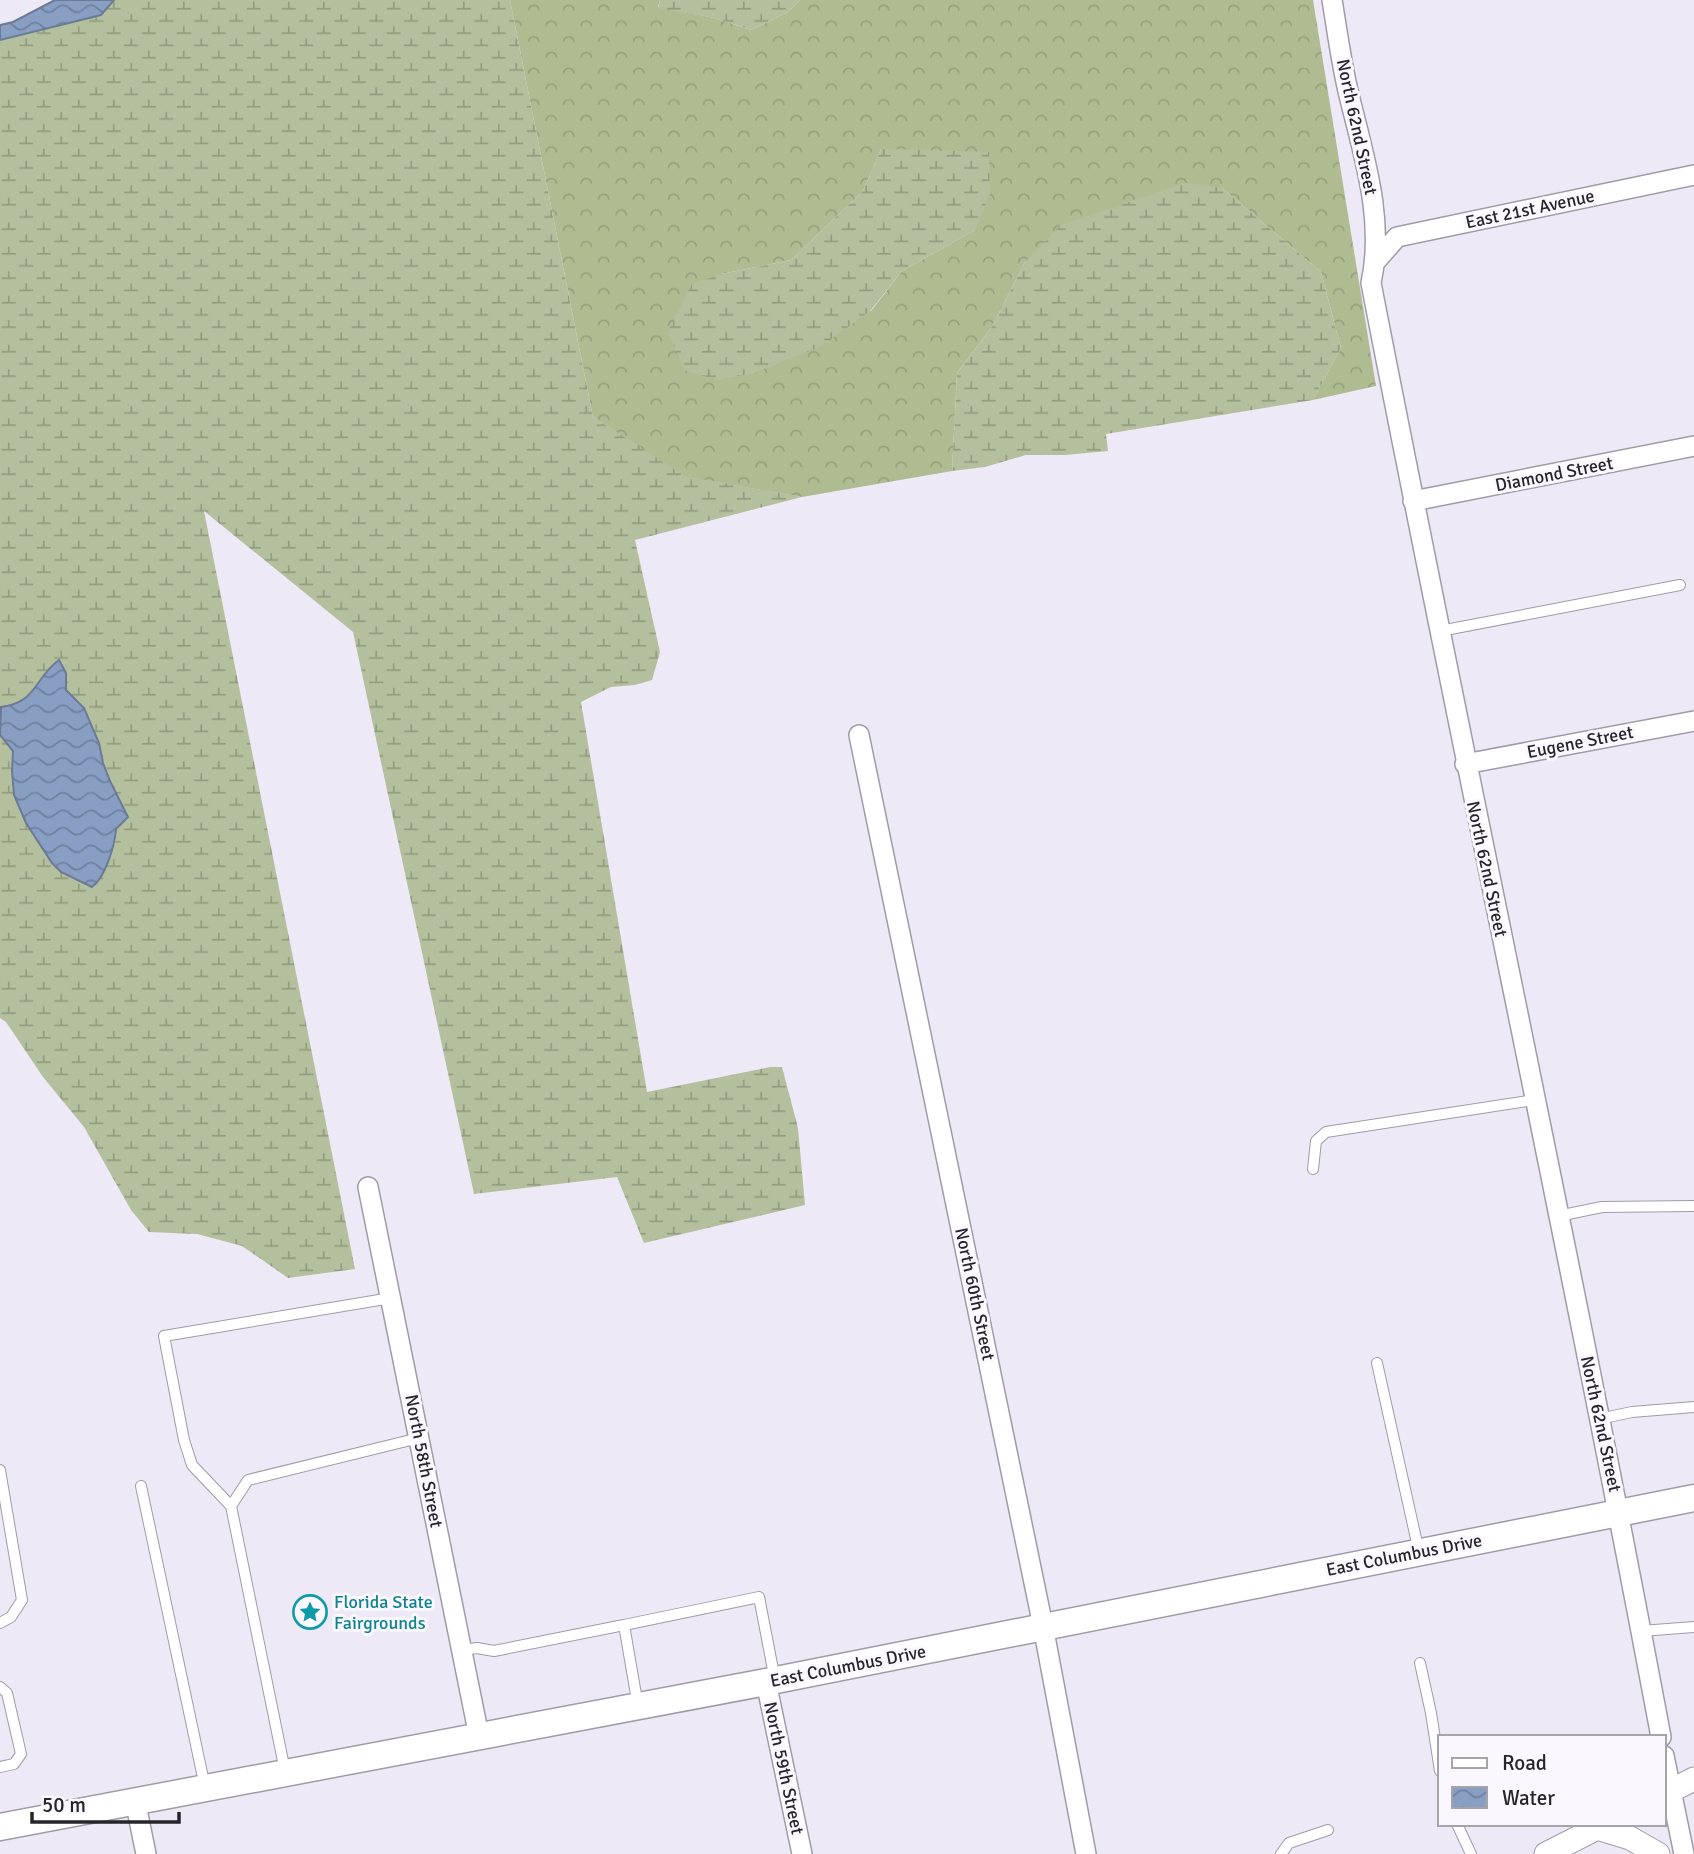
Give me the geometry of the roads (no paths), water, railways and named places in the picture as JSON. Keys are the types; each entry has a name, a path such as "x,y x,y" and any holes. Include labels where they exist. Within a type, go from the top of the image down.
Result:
{"main road":[{"name":"East Columbus Drive","path":"0,1827 771,1681 1694,1498"}],"street":[{"name":"North 62nd Street","path":"1332,0 1347,87 1373,196 1376,261 1371,283 1465,764 1619,1513 1661,1735"},
{"name":"East 21st Avenue","path":"1376,261 1396,237 1694,175"},
{"name":"Diamond Street","path":"1413,501 1694,446"},
{"name":"Eugene Street","path":"1465,764 1694,721"},
{"name":"North 60th Street","path":"859,735 1043,1626 1086,1854"},
{"name":"North 58th Street","path":"368,1187 479,1736"},
{"name":"North 59th Street","path":"771,1681 802,1854"},
{"path":"1684,1854 1667,1793 1694,1779"},
{"path":"135,1800 146,1854"},
{"path":"1546,1854 1601,1826 1658,1854"}],"lane":[{"path":"1439,631 1680,585"},
{"path":"1313,1169 1316,1141 1326,1132 1534,1100"},
{"path":"1558,1216 1602,1207 1694,1206"},
{"path":"285,1772 230,1506 192,1465 184,1440 164,1336 391,1298"},
{"path":"1377,1363 1419,1552"},
{"path":"1600,1419 1632,1412 1694,1406"},
{"path":"230,1506 248,1480 419,1438"},
{"path":"0,1470 22,1600 12,1617 0,1623"},
{"path":"141,1486 205,1787"},
{"path":"462,1650 477,1648 494,1651 759,1597 771,1681"},
{"path":"624,1625 638,1706"},
{"path":"1641,1631 1694,1627"},
{"path":"1420,1663 1432,1713 1438,1757"},
{"path":"0,1686 7,1693 21,1754 14,1764 0,1767"},
{"path":"1458,1826 1471,1854"},
{"path":"1281,1854 1289,1843 1328,1830"}],"water":[{"path":"55,0 114,0 101,15 0,40 0,25 13,22"},
{"path":"59,660 66,673 66,690 84,708 99,743 110,781 128,817 116,829 108,861 97,883 92,887 61,872 26,823 14,795 13,751 0,735 1,707 13,705 29,695"}],"place":[{"name":"Florida State Fairgrounds","path":"310,1612"}]}
